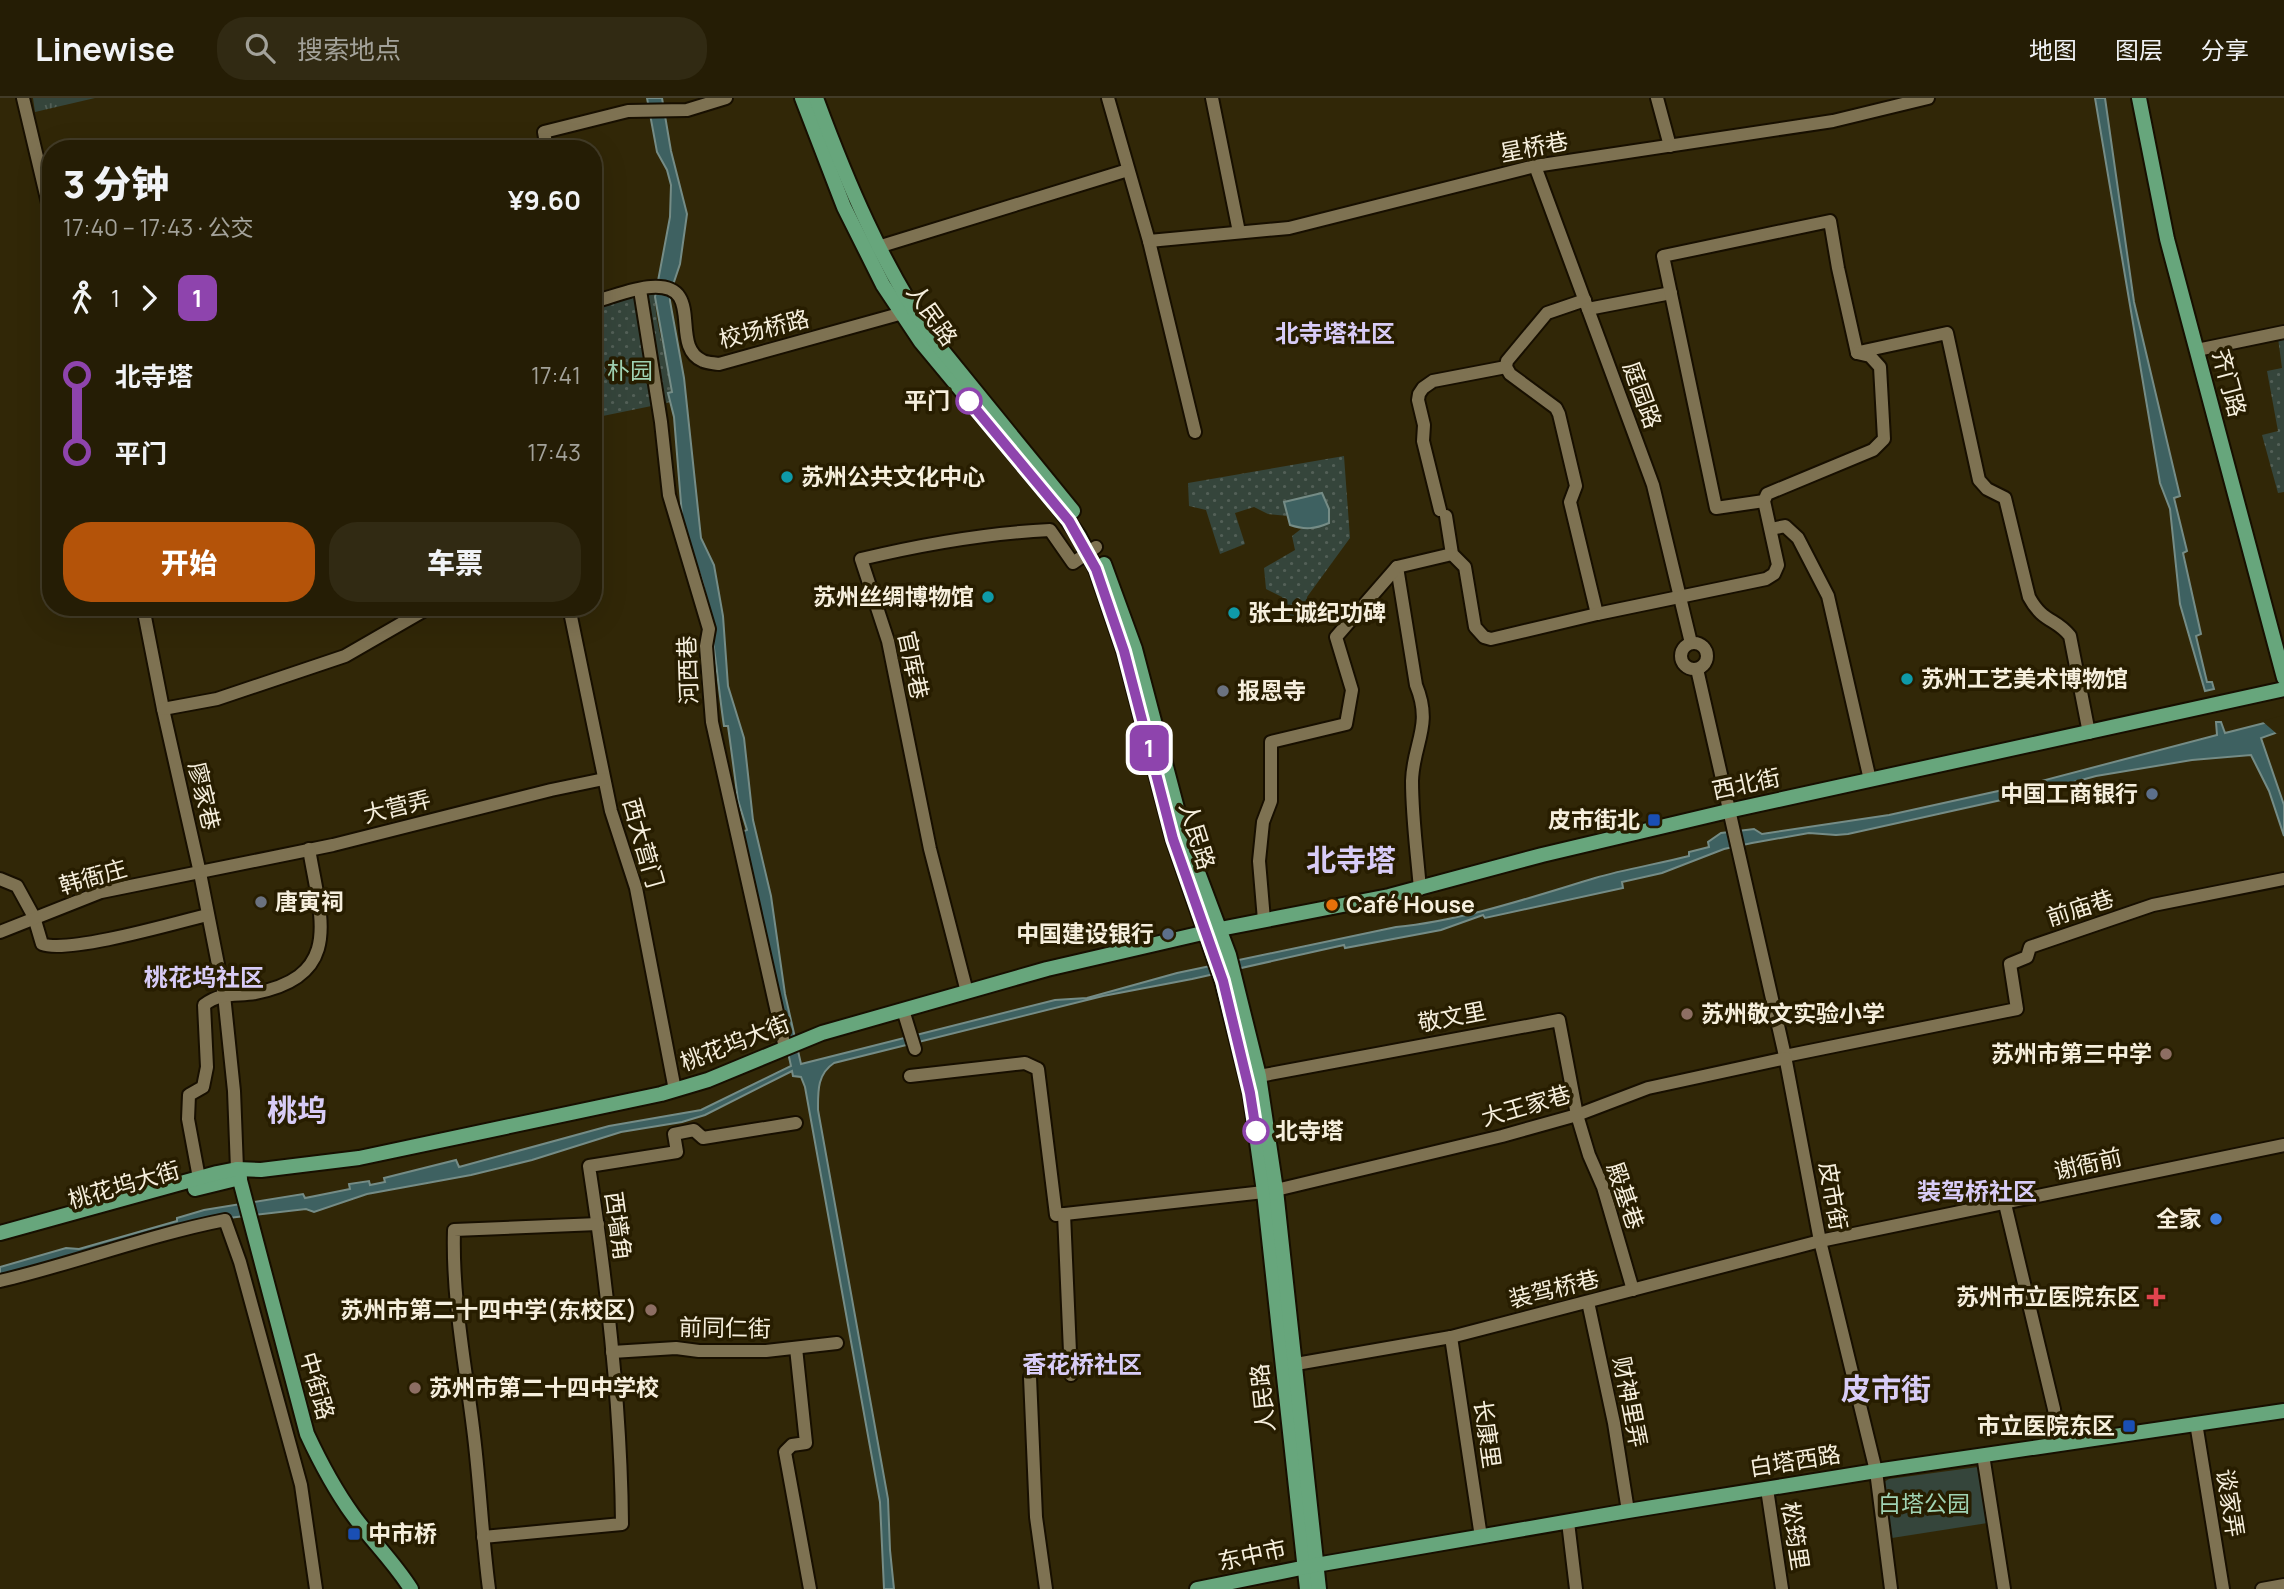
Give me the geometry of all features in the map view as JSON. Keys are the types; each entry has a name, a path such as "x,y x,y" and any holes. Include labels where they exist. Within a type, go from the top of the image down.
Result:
{"main road":[{"name":"人民路","path":"802,98 844,207 883,285 908,312"},
{"name":"人民路","path":"816,98 836,150 908,312 950,378 1092,550 1126,621 1179,819 1259,1076 1310,1567 1319,1589"},
{"name":"齐门路","path":"2139,98 2167,239 2284,678"},
{"name":"西北街","path":"1213,930 1420,889 1542,855 1728,811 2284,689"},
{"name":"桃花坞大街","path":"0,1243 240,1180 261,1170 377,1155 675,1090 719,1076 841,1027 1047,969 1213,930"},
{"name":"人民路","path":"1229,979 1270,1191 1296,1364 1310,1567 1307,1589"},
{"name":"桃花坞大街","path":"0,1233 198,1178 240,1180"},
{"name":"中街路","path":"240,1180 307,1434 315,1453 354,1516 393,1562 411,1589"},
{"name":"白塔西路","path":"1310,1567 1628,1511 1877,1471 2284,1411"},
{"name":"东中市","path":"1197,1589 1310,1567"}],"street":[{"path":"23,98 42,177"},
{"path":"546,140 544,132 628,111 687,110 726,98"},
{"path":"1108,98 1149,241 1195,432"},
{"path":"1212,98 1240,233"},
{"path":"1657,98 1670,146"},
{"name":"星桥巷","path":"1149,241 1289,228 1535,166 1833,121 1928,98"},
{"name":"庭园路","path":"1535,166 1653,485 1691,643"},
{"path":"878,247 1128,170"},
{"path":"1764,501 1716,508 1663,256 1830,221 1857,353"},
{"name":"校场桥路","path":"602,300 646,288 674,290 681,297 689,346 700,360 719,364 908,312"},
{"name":"河西巷","path":"646,288 670,495 709,629 706,646 712,722 790,1046"},
{"path":"1597,614 1570,502 1576,486 1559,414 1556,408 1510,374 1506,367 1507,361 1547,313 1586,304 1671,293"},
{"path":"2197,350 2284,332"},
{"path":"1857,353 1947,333 1979,480 1987,489 2005,498 2034,608 2042,617 2059,625 2070,636 2089,733"},
{"path":"1506,367 1433,381 1423,388 1418,400 1424,425 1423,441 1452,554 1465,567 1475,627 1484,637 1491,639 1771,577 1778,565 1764,501 1767,494 1873,450 1882,443 1886,433 1880,367 1871,356 1857,353"},
{"path":"1771,529 1785,526 1798,538 1828,596 1870,780"},
{"name":"官库巷","path":"967,992 921,809 888,640 861,559 933,542 1003,532 1050,530 1073,563 1092,550"},
{"path":"1264,920 1259,861 1263,822 1271,801 1271,742 1346,723 1352,690 1336,637 1397,567 1452,554"},
{"path":"1397,567 1424,723 1412,778 1420,889"},
{"name":"廖家巷","path":"145,616 224,995 240,1180"},
{"path":"163,709 216,699 345,656 414,616"},
{"name":"西大营门","path":"571,616 611,811 636,888 675,1090"},
{"path":"1691,643 1701,645 1707,653 1705,663 1697,669 1687,667 1681,659 1683,649 1691,643"},
{"path":"1697,669 1728,811"},
{"name":"大营弄","path":"200,873 604,779"},
{"name":"皮市街","path":"1728,811 1786,1057 1820,1241 1877,1471 1891,1589"},
{"path":"198,1178 188,1119 189,1095 203,1087 207,1067 204,1005 211,999 224,995 276,988 302,975 311,966 319,947 322,929 309,849"},
{"name":"韩衙庄","path":"0,932 102,892 200,873"},
{"path":"0,879 17,886 34,917 42,944 53,947 106,939 207,915"},
{"name":"前庙巷","path":"1786,1057 2017,1009 2010,964 2027,957 2030,947 2154,905 2284,879"},
{"path":"903,1010 915,1049"},
{"name":"敬文里","path":"1259,1076 1559,1020 1577,1115"},
{"name":"大王家巷","path":"1064,1214 1270,1191 1502,1136 1577,1115 1648,1088 1786,1057"},
{"path":"910,1076 1025,1063 1038,1069 1056,1215 1064,1214 1071,1375"},
{"name":"殿基巷","path":"1577,1115 1633,1290"},
{"name":"西墙角","path":"483,1537 622,1524 622,1467 612,1352 589,1166 677,1152 674,1134 694,1130 703,1138 796,1123"},
{"name":"谢衙前","path":"1820,1241 2284,1145"},
{"path":"2005,1204 2054,1409 2059,1443"},
{"path":"0,1281 52,1269 193,1226 225,1220 240,1262 301,1485 316,1589"},
{"path":"489,1589 480,1484 456,1296 454,1230 598,1224"},
{"name":"装驾桥巷","path":"1296,1364 1451,1336 1820,1241"},
{"name":"财神里弄","path":"1588,1302 1614,1423 1628,1511"},
{"name":"长康里","path":"1451,1336 1481,1537"},
{"name":"前同仁街","path":"612,1352 676,1348 750,1351 837,1343"},
{"path":"796,1348 806,1443 792,1445 785,1452 810,1589"},
{"path":"1030,1377 1036,1517 1046,1589"},
{"name":"谈家弄","path":"2196,1423 2223,1589"},
{"path":"1983,1455 2004,1589"},
{"name":"松筠里","path":"1767,1489 1782,1589"},
{"path":"1568,1522 1576,1589"},
{"path":"2262,1589 2284,1585"}],"green space":[{"path":"33,98 95,98 35,112"},
{"name":"朴园","path":"655,289 656,315 670,379 672,392 668,393 671,402 602,416 602,303"},
{"path":"2284,337 2284,492 2278,493 2262,435 2278,431 2267,371 2282,368 2278,338"},
{"path":"1344,456 1350,538 1307,597 1309,619 1289,622 1282,597 1266,589 1264,568 1295,550 1292,536 1301,529 1315,528 1284,502 1288,516 1268,514 1254,507 1235,513 1245,544 1220,554 1206,510 1189,506 1188,483"},
{"name":"白塔公园","path":"1985,1466 1994,1522 1892,1538 1884,1482 1889,1479"}],"water":[{"path":"647,98 662,98 671,151 687,214 680,264 670,301 684,378 701,538 714,565 723,616 728,686 744,738 753,820 771,896 785,994 801,1064 1055,1000 1087,998 1177,973 1471,914 1606,875 1689,856 1689,852 1709,847 1708,842 1721,833 1754,829 1762,834 1889,815 2030,784 2217,735 2216,722 2221,722 2225,733 2284,718 2284,730 2261,738 2284,805 2284,836 2269,791 2251,755 2192,760 2096,776 2033,793 1848,834 1809,833 1724,849 1662,873 1622,882 1623,888 1485,918 1483,915 1441,930 1345,948 1344,945 1103,996 834,1063 821,1078 818,1110 888,1499 894,1589 884,1589 880,1502 805,1087 801,1077 793,1076 792,1071 705,1115 682,1122 621,1132 532,1160 471,1175 367,1194 314,1212 306,1209 220,1219 0,1280 0,1267 66,1248 79,1249 177,1221 177,1218 204,1210 303,1194 305,1198 350,1189 349,1184 369,1181 370,1185 385,1182 384,1178 456,1160 459,1167 609,1126 701,1110 791,1066 739,833 747,830 738,800 728,726 724,726 707,602 683,528 674,417 668,393 672,392 655,297 670,217 671,185 667,170 657,152"},
{"path":"2095,98 2105,98 2134,302 2180,496 2174,498 2187,551 2183,553 2201,634 2196,636 2207,682 2212,682 2214,689 2205,691 2180,604 2170,509 2160,483"},
{"path":"1322,493 1329,509 1329,523 1310,528 1290,525 1284,502"}],"pier":[{"path":"2284,715 2284,732 2277,734 2262,721"}],"bus line":[{"name":"1","path":"969,401 1069,521 1096,569 1124,651 1173,839 1223,981 1250,1093 1256,1131"}],"place":[{"name":"平门","path":"969,401"},
{"name":"苏州公共文化中心","path":"787,477"},
{"name":"苏州丝绸博物馆","path":"988,597"},
{"name":"张士诚纪功碑","path":"1234,613"},
{"name":"苏州工艺美术博物馆","path":"1907,679"},
{"name":"报恩寺","path":"1223,691"},
{"name":"中国工商银行","path":"2152,794"},
{"name":"皮市街北","path":"1654,820"},
{"name":"唐寅祠","path":"261,902"},
{"name":"Café House","path":"1332,905"},
{"name":"中国建设银行","path":"1168,934"},
{"name":"苏州敬文实验小学","path":"1687,1014"},
{"name":"苏州市第三中学","path":"2166,1054"},
{"name":"北寺塔","path":"1256,1131"},
{"name":"全家","path":"2216,1219"},
{"name":"苏州市立医院东区","path":"2156,1297"},
{"name":"苏州市第二十四中学(东校区)","path":"651,1310"},
{"name":"苏州市第二十四中学校","path":"415,1388"},
{"name":"市立医院东区","path":"2129,1426"},
{"name":"中市桥","path":"354,1534"}],"district":[{"name":"北寺塔社区","path":"1335,334"},
{"name":"北寺塔","path":"1351,861"},
{"name":"桃花坞社区","path":"204,978"},
{"name":"桃坞","path":"297,1111"},
{"name":"装驾桥社区","path":"1977,1192"},
{"name":"香花桥社区","path":"1082,1365"},
{"name":"皮市街","path":"1886,1390"}]}
